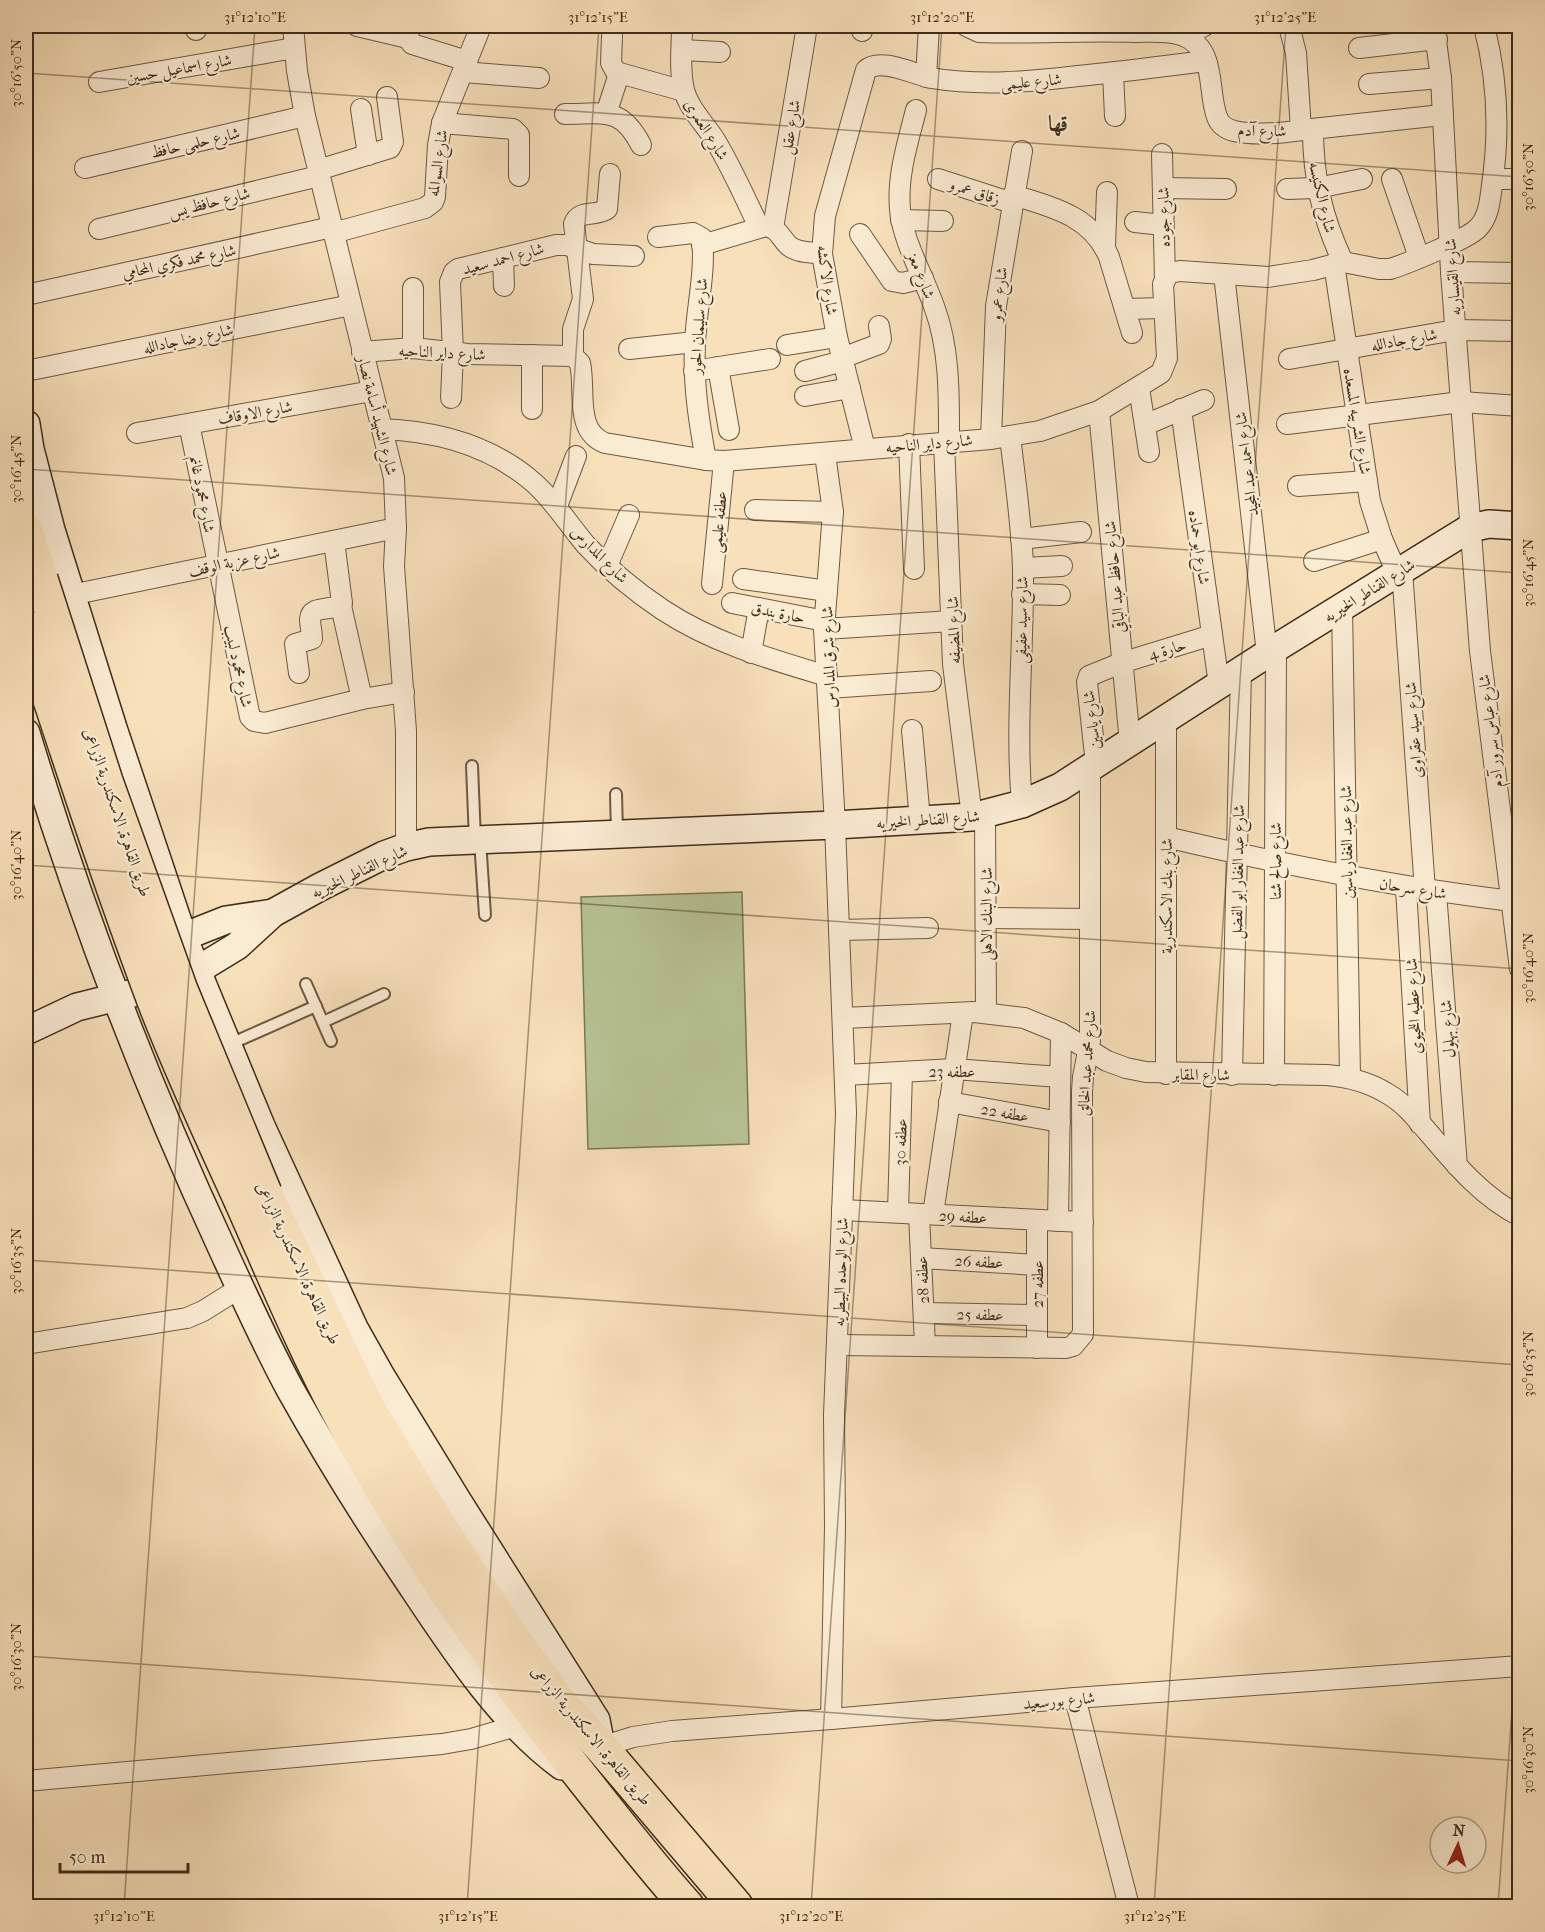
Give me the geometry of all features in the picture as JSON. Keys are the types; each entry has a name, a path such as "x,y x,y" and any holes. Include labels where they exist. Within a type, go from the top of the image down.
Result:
{"highway":[{"name":"طريق القاهرة, الاسكندرية الزراعى","path":"26,531 106,781 181,990 298,1330 340,1415 407,1531 482,1646 620,1828 687,1906"},
{"name":"طريق القاهرة, الاسكندرية الزراعى","path":"26,627 78,786 154,1001 192,1093 253,1197 366,1404 434,1518 508,1631 559,1701 736,1906"}],"street":[{"name":"شارع الشهيد أسامة نصار","path":"293,26 294,48 305,116 393,478 396,528 393,566 404,692 407,769 406,847"},
{"path":"357,26 409,32 416,46 465,66 539,78"},
{"name":"شارع السوالمه","path":"332,230 430,206 435,197 438,145 442,123 481,26"},
{"name":"شارع العمرى","path":"682,26 682,81 688,100 714,138 766,227 779,232 787,244 794,249 822,254"},
{"name":"شارع عقل","path":"766,227 807,26"},
{"path":"926,77 929,26"},
{"path":"966,26 987,33 1083,28 1146,29 1184,36 1204,26"},
{"name":"شارع الكنيسه","path":"1289,26 1296,54 1317,188 1339,263"},
{"path":"1165,279 1168,273 1174,272 1246,277 1280,276 1339,263 1390,269 1477,230 1487,213 1498,127 1495,75 1484,26"},
{"path":"1359,48 1436,32"},
{"name":"شارع القيساريه","path":"1436,32 1441,78 1449,244 1470,528"},
{"path":"612,36 612,67 620,74 684,91"},
{"name":"شارع آدم","path":"1184,36 1194,42 1206,61 1217,116 1226,128 1250,133 1443,115"},
{"name":"شارع اسماعيل حسين","path":"99,82 294,48"},
{"path":"682,50 720,52"},
{"name":"شارع عليمى","path":"863,76 870,66 876,64 926,77 956,82 993,84 1113,73 1206,61"},
{"path":"1113,73 1115,116"},
{"path":"606,114 620,74"},
{"name":"شارع الاكشه","path":"863,76 853,122 825,216 822,254 837,338 865,449"},
{"path":"1369,84 1441,78"},
{"name":"شارع حافظ يس","path":"99,229 318,173 387,150 393,142 387,97"},
{"path":"361,109 368,155"},
{"name":"شارع معز","path":"916,110 901,171 899,191 901,220 936,310 943,342 949,411 947,441"},
{"path":"565,114 606,114 618,117 628,123 641,145"},
{"name":"شارع حلمى حافظ","path":"85,168 305,116"},
{"path":"442,123 513,129 519,135 519,176"},
{"name":"شارع عمرو","path":"1000,437 996,306 1012,199 1022,151"},
{"name":"شارع جوده","path":"1162,154 1165,279"},
{"path":"573,356 573,329 583,299 575,220 581,215 601,213 607,209 610,174"},
{"name":"زقاق عمرو","path":"938,179 1073,217 1095,232 1105,246"},
{"path":"1287,189 1317,188 1362,179"},
{"path":"1392,179 1419,257"},
{"path":"1493,179 1520,179"},
{"path":"1163,188 1226,189"},
{"path":"1107,192 1105,246 1132,333"},
{"path":"901,220 943,221"},
{"path":"1135,222 1163,225"},
{"path":"657,237 697,233 702,238 702,244 766,227"},
{"name":"شارع محمد فكري المحامي","path":"26,295 332,230"},
{"path":"860,234 892,281 903,283 922,278"},
{"name":"شارع سليمان الحور","path":"702,244 694,371 696,400 715,460"},
{"name":"شارع احمد سعيد","path":"453,353 451,277 454,272 463,267 556,245 577,248 593,254 634,256"},
{"path":"503,258 504,286"},
{"name":"شارع الشربيه المسعده","path":"1339,263 1347,349 1367,481 1375,520 1382,539 1400,572"},
{"path":"1451,272 1520,273"},
{"name":"شارع احمد عبد المجيد","path":"1224,274 1272,651"},
{"name":"شارع داير الناحيه","path":"362,352 413,348 453,353 573,356 577,359 581,369 585,422 591,435 604,443 715,460 825,453 1000,437 1040,431 1099,411 1161,373 1166,363 1165,279"},
{"path":"413,288 413,348"},
{"name":"شارع رضا جادالله","path":"26,371 351,305"},
{"path":"1125,309 1164,308"},
{"path":"805,371 879,344 881,339 879,326"},
{"name":"شارع جادالله","path":"1289,358 1455,330 1520,331"},
{"path":"787,345 837,338"},
{"path":"629,349 695,342"},
{"path":"451,398 453,353"},
{"path":"532,355 532,409"},
{"path":"694,371 770,359"},
{"path":"718,367 729,430"},
{"path":"805,396 850,388"},
{"path":"1139,388 1149,452"},
{"name":"شارع الاوقاف","path":"137,433 372,391"},
{"path":"1144,425 1204,400"},
{"path":"1287,424 1461,402 1520,406"},
{"name":"شارع ابو حماده","path":"1181,409 1219,685"},
{"name":"شارع حافظ عبد الباقي","path":"1099,411 1130,743"},
{"path":"26,424 30,449 51,530 113,728 183,937 195,971 266,1137 354,1328 457,1500 596,1720 601,1747"},
{"name":"شارع محمود غانم","path":"189,424 218,565"},
{"name":"شارع المدارس","path":"382,429 415,430 436,434 478,447 507,463 533,482 556,506 571,528 607,566 663,609 701,632 828,682"},
{"name":"شارع سيد عفيفى","path":"1000,437 1021,539 1023,568 1018,737 1022,804"},
{"name":"شارع المضيفه","path":"947,441 953,664 979,816"},
{"path":"909,444 914,569"},
{"name":"شارع شرق المدارس","path":"825,453 833,512 825,625 835,825"},
{"path":"556,506 576,456"},
{"name":"عطفه عليمى","path":"712,584 715,460"},
{"path":"1298,486 1367,481"},
{"path":"755,510 833,512"},
{"path":"607,566 629,515"},
{"name":"شارع القناطر الخيريه","path":"113,987 157,987 195,971 237,946 273,913 384,855 429,842 920,820 979,816 1022,804 1060,787 1241,670 1470,528 1489,524 1520,526"},
{"name":"شارع عزبة الوقف","path":"71,595 396,528"},
{"name":"شارع عباس سرور آدم","path":"1470,528 1482,662 1515,902 1520,969"},
{"path":"1021,539 1081,532"},
{"path":"1314,561 1382,539"},
{"path":"334,541 341,606 362,699"},
{"name":"شارع محمود لبيب","path":"218,565 248,711 254,721 265,723 362,699 404,692"},
{"path":"1023,568 1062,566"},
{"name":"شارع سيد عقراوى","path":"1400,572 1422,890"},
{"path":"743,579 827,591"},
{"path":"1022,594 1060,594"},
{"name":"حارة بندق","path":"732,603 825,625 952,621"},
{"path":"299,673 295,644 312,639 310,619 312,613 341,606"},
{"name":"شارع عبد الغفار ياسين","path":"1342,607 1350,1077"},
{"path":"751,653 759,608"},
{"name":"حارة 4","path":"1122,663 1212,635"},
{"name":"شارع صالح شتا","path":"1272,651 1275,863 1274,1075"},
{"name":"شارع ياسين","path":"1093,766 1087,682 1092,674 1122,663"},
{"name":"شارع عبد الغفار ابو الفضل","path":"1232,1075 1241,670"},
{"path":"828,682 932,681"},
{"name":"شارع بنك الاسكندرية","path":"1166,719 1166,1074"},
{"path":"912,730 920,820"},
{"path":"26,733 51,818 160,1108 240,1288 288,1386 343,1482 438,1626 516,1726 550,1757 587,1784"},
{"name":"شارع محمد عبد الخالق","path":"1037,1348 1074,1346 1079,1341 1084,1327 1082,1091 1089,1051 1093,766"},
{"name":"شارع البنك الاهلى","path":"979,816 986,918 986,1012"},
{"name":"شارع الوحده البيطريه","path":"831,1719 835,1527 834,1415 846,1113 835,825"},
{"name":"شارع سرحان","path":"1166,837 1346,877 1515,902"},
{"name":"شارع عطيه اللحيوى","path":"1420,1124 1422,890"},
{"name":"شارع بهلول","path":"1422,890 1457,1166"},
{"name":"شارع القناطر الخيريه","path":"26,1030 77,1007 113,987 183,937 226,920 273,913"},
{"path":"986,918 1090,919"},
{"path":"839,930 928,928"},
{"name":"شارع المقابر","path":"843,1018 986,1012 1024,1018 1061,1033 1089,1051 1126,1068 1166,1074 1350,1077 1389,1094 1406,1107 1457,1166 1490,1197 1520,1216"},
{"name":"عطفه 28","path":"925,1346 921,1258 926,1214 950,1102 963,1013"},
{"path":"1058,1221 1061,1033"},
{"name":"عطفه 23","path":"845,1075 954,1069 1060,1077"},
{"name":"عطفه 30","path":"897,1212 902,1072"},
{"name":"عطفه 22","path":"950,1102 1060,1122"},
{"name":"عطفه 29","path":"842,1210 1083,1222"},
{"name":"عطفه 27","path":"1037,1220 1037,1348"},
{"name":"عطفه 26","path":"921,1258 1037,1265"},
{"path":"26,1344 187,1318 240,1288"},
{"name":"عطفه 25","path":"924,1313 1037,1315"},
{"path":"838,1344 1037,1348"},
{"name":"شارع بورسعيد","path":"601,1747 633,1737 672,1731 1075,1698 1520,1666"},
{"path":"1075,1698 1129,1906"},
{"path":"26,1781 442,1744 471,1739 516,1726"}],"lane":[{"path":"472,766 485,915"},
{"path":"616,794 617,834"},
{"path":"306,984 331,1041"},
{"path":"322,1022 384,994"},
{"path":"227,1046 316,1006"}],"green space":[{"path":"742,892 749,1144 588,1149 581,897"}],"district":[{"name":"قها","path":"1058,123"}]}
